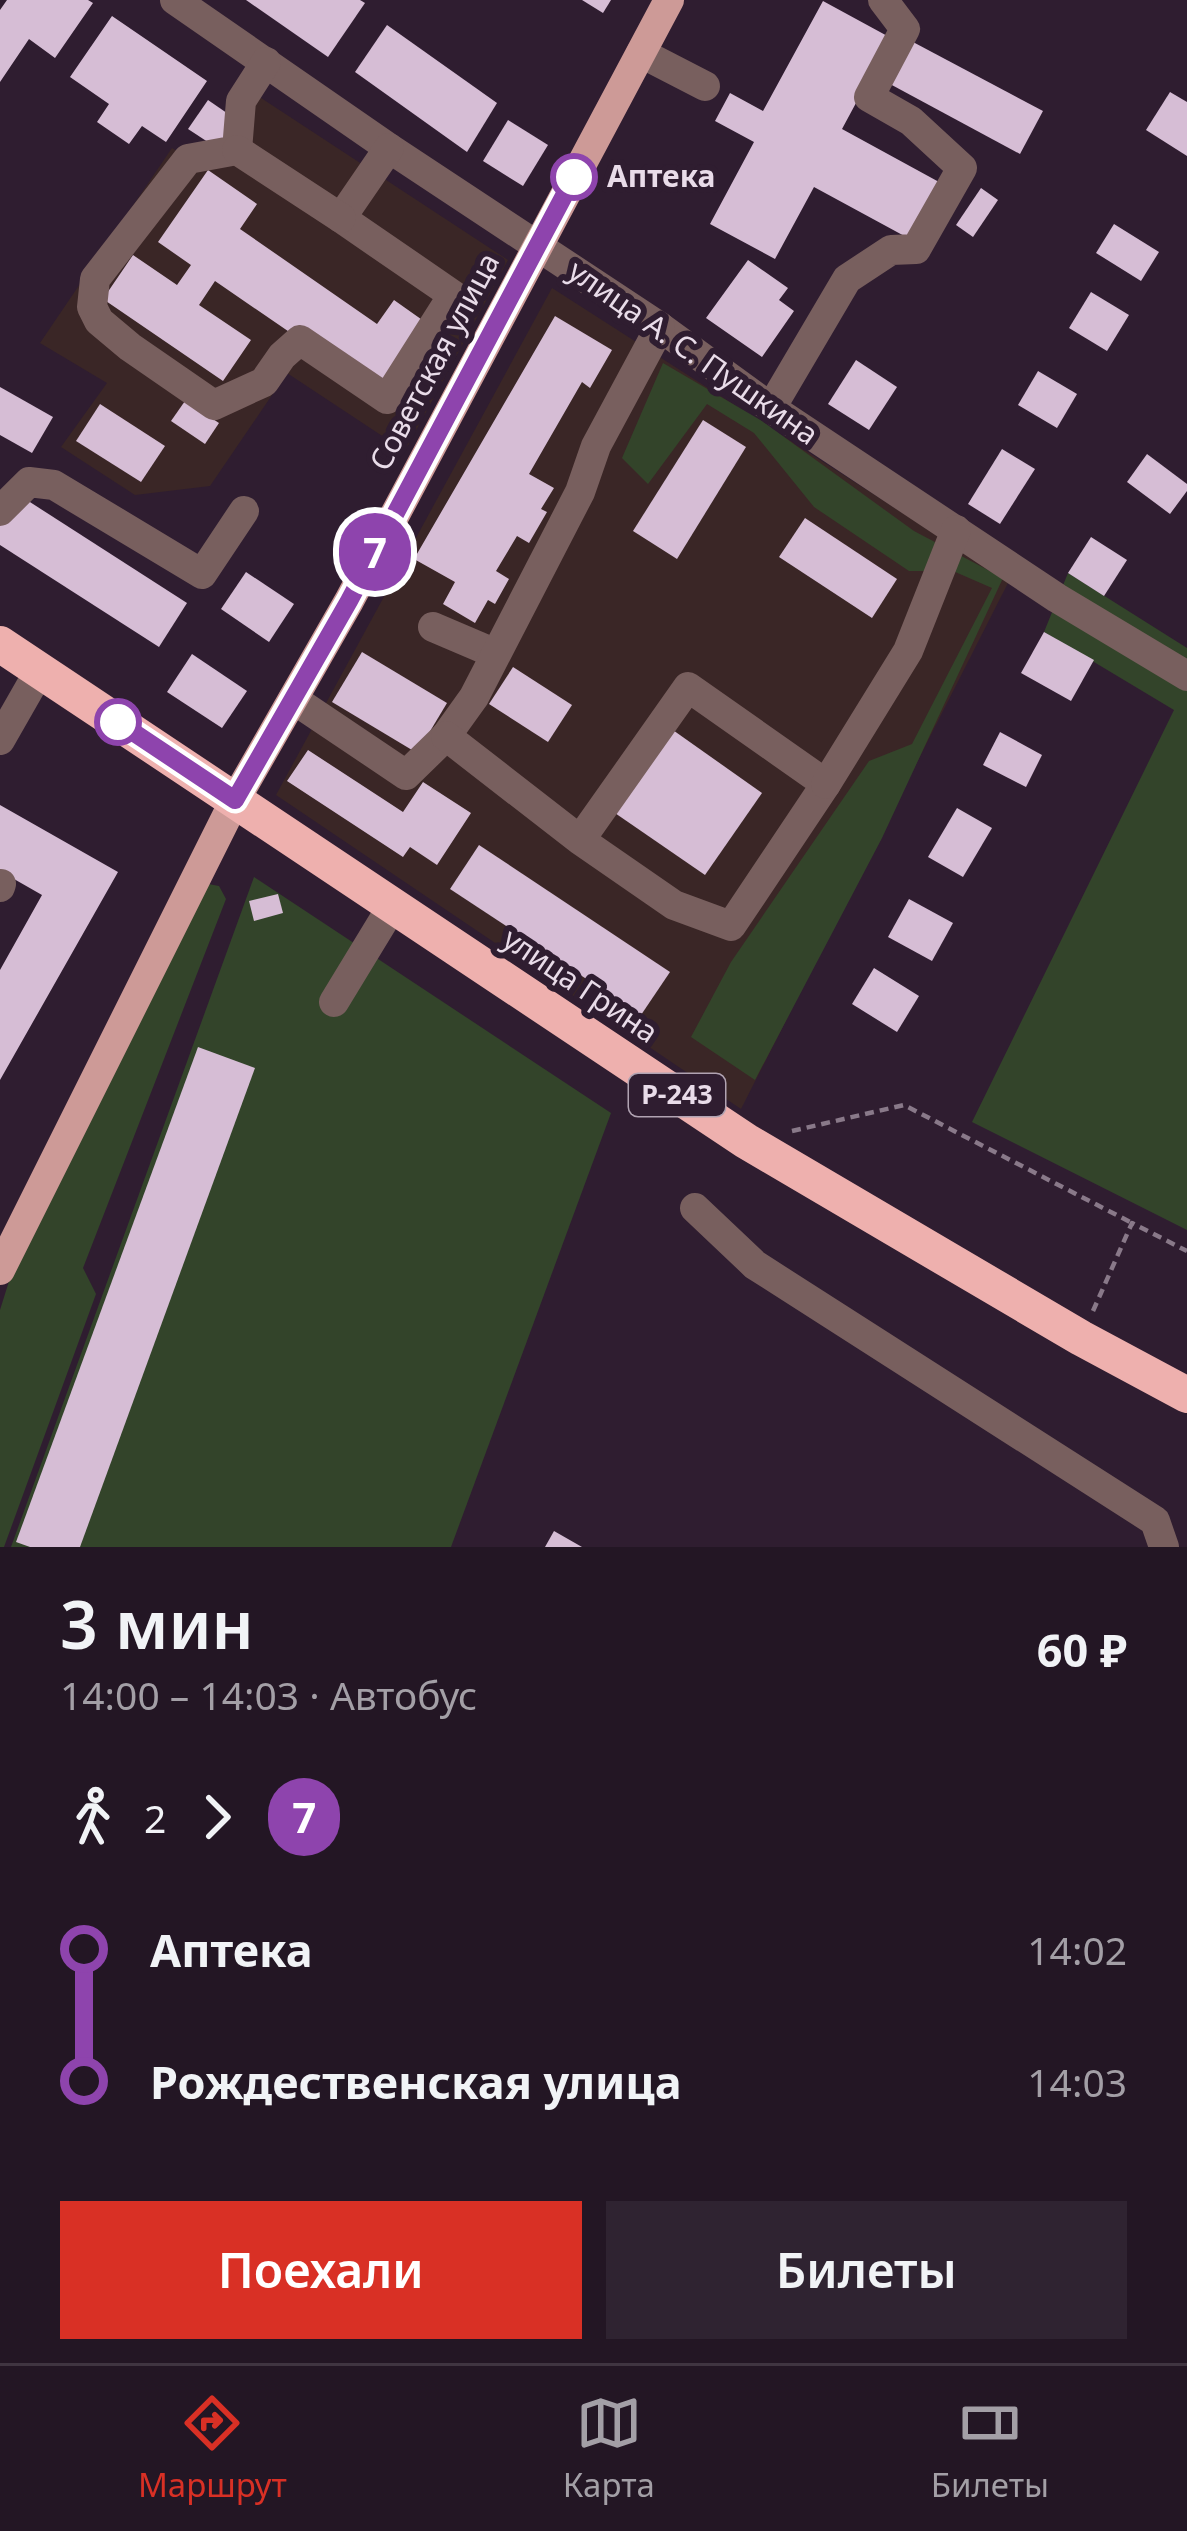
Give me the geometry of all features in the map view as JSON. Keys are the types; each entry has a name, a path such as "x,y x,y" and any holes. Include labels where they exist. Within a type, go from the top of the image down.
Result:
{"highway":[{"name":"улица Грина","path":"0,644 746,1141 1187,1395"}],"main road":[{"name":"Советская улица","path":"0,1270 235,800 349,601 669,0"}],"street":[{"name":"улица А. С. Пушкина","path":"176,0 389,148 661,327 770,408 1034,582 1187,676"},
{"path":"770,408 847,279 891,250 916,249 962,168 910,121 869,97 905,29 884,0"},
{"path":"641,52 705,86"},
{"path":"237,150 241,101 266,62"},
{"path":"340,218 389,148"},
{"path":"237,150 340,218 453,296 387,399 300,340 264,382 214,405 130,347 99,321 92,307 95,279 188,159 237,150"},
{"path":"292,699 406,775 446,736 474,697 580,492 596,446 661,327"},
{"path":"0,511 29,482 54,485 202,574 244,511"},
{"path":"446,736 580,840 674,905 731,926 908,651 956,530"},
{"path":"433,627 494,653"},
{"path":"0,740 40,670"},
{"path":"580,840 688,687 826,784"},
{"path":"334,1002 393,905"},
{"path":"695,1208 754,1265 1160,1534 1187,1520"}],"path":[{"path":"746,1141 904,1105 1187,1251"},
{"path":"1081,1338 1132,1223"}],"shaded area":[{"path":"255,94 508,260 405,451 287,373 210,486 135,495 61,447 107,383 40,343 172,148 208,170"},
{"path":"552,288 1009,581 741,1109 276,795"}],"green space":[{"path":"663,363 762,421 914,531 1003,578 882,838 755,1080 691,1037 731,962 869,761 912,744 992,588 953,571 909,571 814,507 754,433 707,404 648,484 622,458"},
{"path":"1068,573 1187,648 1187,1230 972,1122 1174,710 1044,632"},
{"path":"254,877 611,1113 451,1547 11,1547"},
{"path":"203,883 219,886 226,899 83,1268 96,1294 4,1547 0,1547 0,1310 15,1262"}],"building":[{"path":"7,0 93,3 55,58 29,39 0,82 0,10"},
{"path":"246,0 360,0 365,3 328,57"},
{"path":"582,0 611,0 603,13"},
{"path":"823,1 891,38 842,129 939,182 908,238 814,187 775,259 710,224 754,142 715,121 730,93 763,111"},
{"path":"112,16 207,81 166,142 142,126 129,144 97,122 109,104 70,77"},
{"path":"387,25 497,103 467,152 355,72"},
{"path":"913,42 1043,111 1020,154 890,84"},
{"path":"1170,92 1187,102 1187,156 1146,130"},
{"path":"208,100 237,120 217,148 188,129"},
{"path":"508,120 548,145 523,186 483,161"},
{"path":"208,170 257,204 240,229 377,324 394,300 435,329 387,399 215,281 199,305 251,340 223,381 103,299 133,255 177,285 191,265 158,242"},
{"path":"981,188 998,200 973,237 956,225"},
{"path":"1114,224 1159,252 1141,281 1096,253"},
{"path":"748,260 788,288 779,300 794,311 762,357 706,318"},
{"path":"1091,292 1129,315 1107,351 1069,328"},
{"path":"555,316 612,350 590,388 582,382 529,474 554,488 541,509 547,512 529,543 517,536 496,571 509,579 495,604 488,600 475,623 443,604 455,582 414,559"},
{"path":"856,360 897,387 869,430 828,404"},
{"path":"1038,371 1077,394 1057,428 1018,405"},
{"path":"0,387 53,417 32,453 0,435"},
{"path":"185,401 219,423 205,444 171,421"},
{"path":"100,404 165,446 141,482 76,441"},
{"path":"703,420 746,447 677,559 633,531"},
{"path":"1002,449 1035,469 1000,524 968,504"},
{"path":"1147,454 1187,484 1170,514 1127,482"},
{"path":"19,495 187,603 159,647 0,545 0,525"},
{"path":"805,518 897,579 872,618 779,557"},
{"path":"1091,537 1127,560 1104,596 1068,573"},
{"path":"246,572 294,604 269,642 221,609"},
{"path":"1044,632 1094,660 1071,701 1021,673"},
{"path":"362,652 447,703 417,753 332,702"},
{"path":"192,654 247,691 222,728 167,692"},
{"path":"513,667 572,705 548,742 489,704"},
{"path":"670,728 762,793 705,875 612,811"},
{"path":"1000,732 1042,755 1026,787 983,765"},
{"path":"308,750 403,812 423,782 471,813 437,865 410,847 403,857 287,781"},
{"path":"0,805 118,872 0,1080 0,970 42,895 0,871"},
{"path":"957,808 992,828 963,877 928,857"},
{"path":"479,845 670,972 641,1015 450,889"},
{"path":"278,894 283,913 254,921 249,901"},
{"path":"909,899 953,923 932,961 888,937"},
{"path":"874,968 919,996 897,1032 852,1004"},
{"path":"198,1047 255,1068 80,1547 30,1547 16,1542"},
{"path":"554,1531 582,1547 545,1547"}],"bus line":[{"name":"7","path":"118,722 235,800 349,601 574,177"}],"place":[{"name":"Аптека","path":"574,177"}]}
